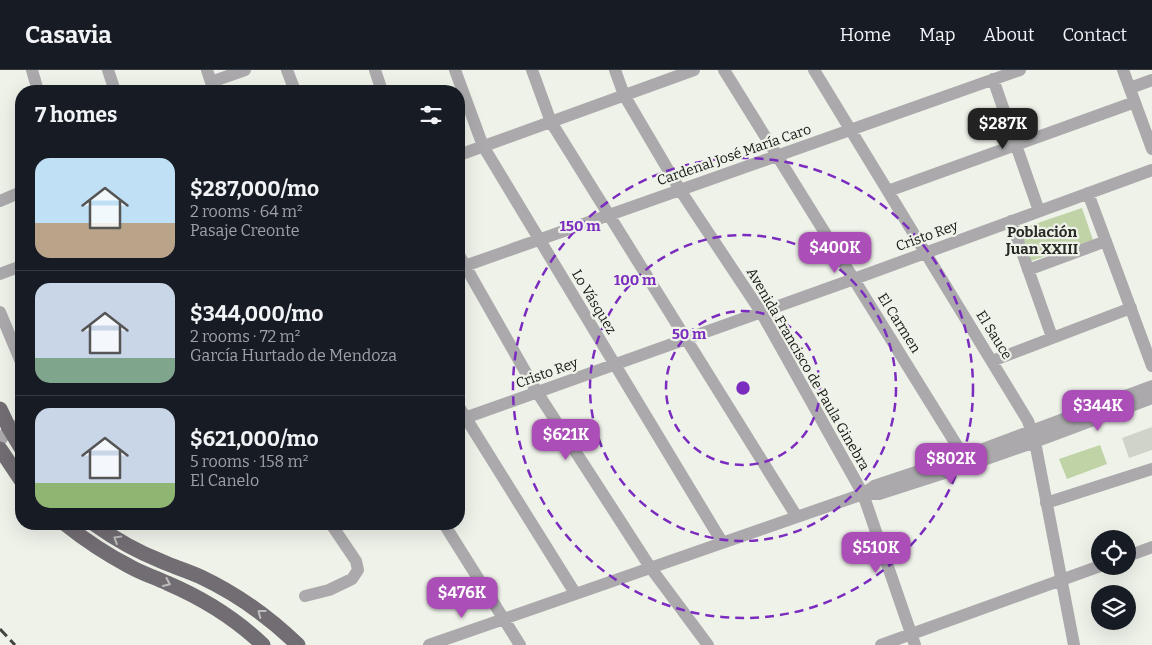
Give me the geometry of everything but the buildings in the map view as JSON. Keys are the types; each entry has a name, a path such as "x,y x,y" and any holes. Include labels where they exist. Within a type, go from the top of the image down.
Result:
{"main road":[{"path":"0,409 15,426"},
{"path":"0,449 15,471"},
{"path":"73,530 113,557 213,607 244,628 263,645"},
{"path":"104,530 140,552 199,576 233,594 267,617 298,645"}],"street":[{"path":"32,70 36,85"},
{"path":"108,70 113,85"},
{"path":"211,81 245,70"},
{"path":"287,70 292,85"},
{"path":"375,70 380,85"},
{"name":"Lo Vásquez","path":"455,70 461,85"},
{"path":"532,70 551,122 797,517"},
{"name":"Avenida Francisco de Paula Ginebra","path":"615,70 624,95 680,190 761,312 863,494 913,640"},
{"path":"465,153 694,70"},
{"name":"El Carmen","path":"724,70 967,460"},
{"name":"El Sauce","path":"814,70 1024,413 1033,436 1074,645"},
{"name":"Cardenal José María Caro","path":"465,262 539,240 1020,70"},
{"path":"1123,70 1152,149"},
{"path":"993,80 1039,211"},
{"path":"1130,88 1152,80"},
{"name":"Lo Vásquez","path":"465,97 483,146 722,542"},
{"path":"888,192 1135,102"},
{"name":"Cristo Rey","path":"465,418 1152,170"},
{"path":"1088,193 1152,366"},
{"path":"0,201 15,195"},
{"path":"1011,221 1052,337"},
{"path":"1028,270 1106,241"},
{"path":"0,274 15,268"},
{"path":"465,270 538,392 650,567 708,645"},
{"path":"992,361 1130,308"},
{"path":"0,312 15,348"},
{"path":"1033,436 1152,386"},
{"path":"429,645 863,494 874,486 967,460 1033,436 1152,398"},
{"path":"465,424 575,593"},
{"path":"0,441 15,426"},
{"path":"1046,504 1152,469"},
{"path":"304,596 329,590 352,579 358,570 356,561 335,530"},
{"path":"448,530 520,645"},
{"path":"1136,553 1152,547"},
{"path":"881,645 913,640 1091,569"}],"green space":[{"path":"1082,208 1093,240 1031,261 1020,229"},
{"path":"1100,445 1107,464 1067,479 1059,459"}],"railway":[{"path":"0,629 15,645"}],"district":[{"name":"Población Juan XXIII","path":"1042,240"}]}
